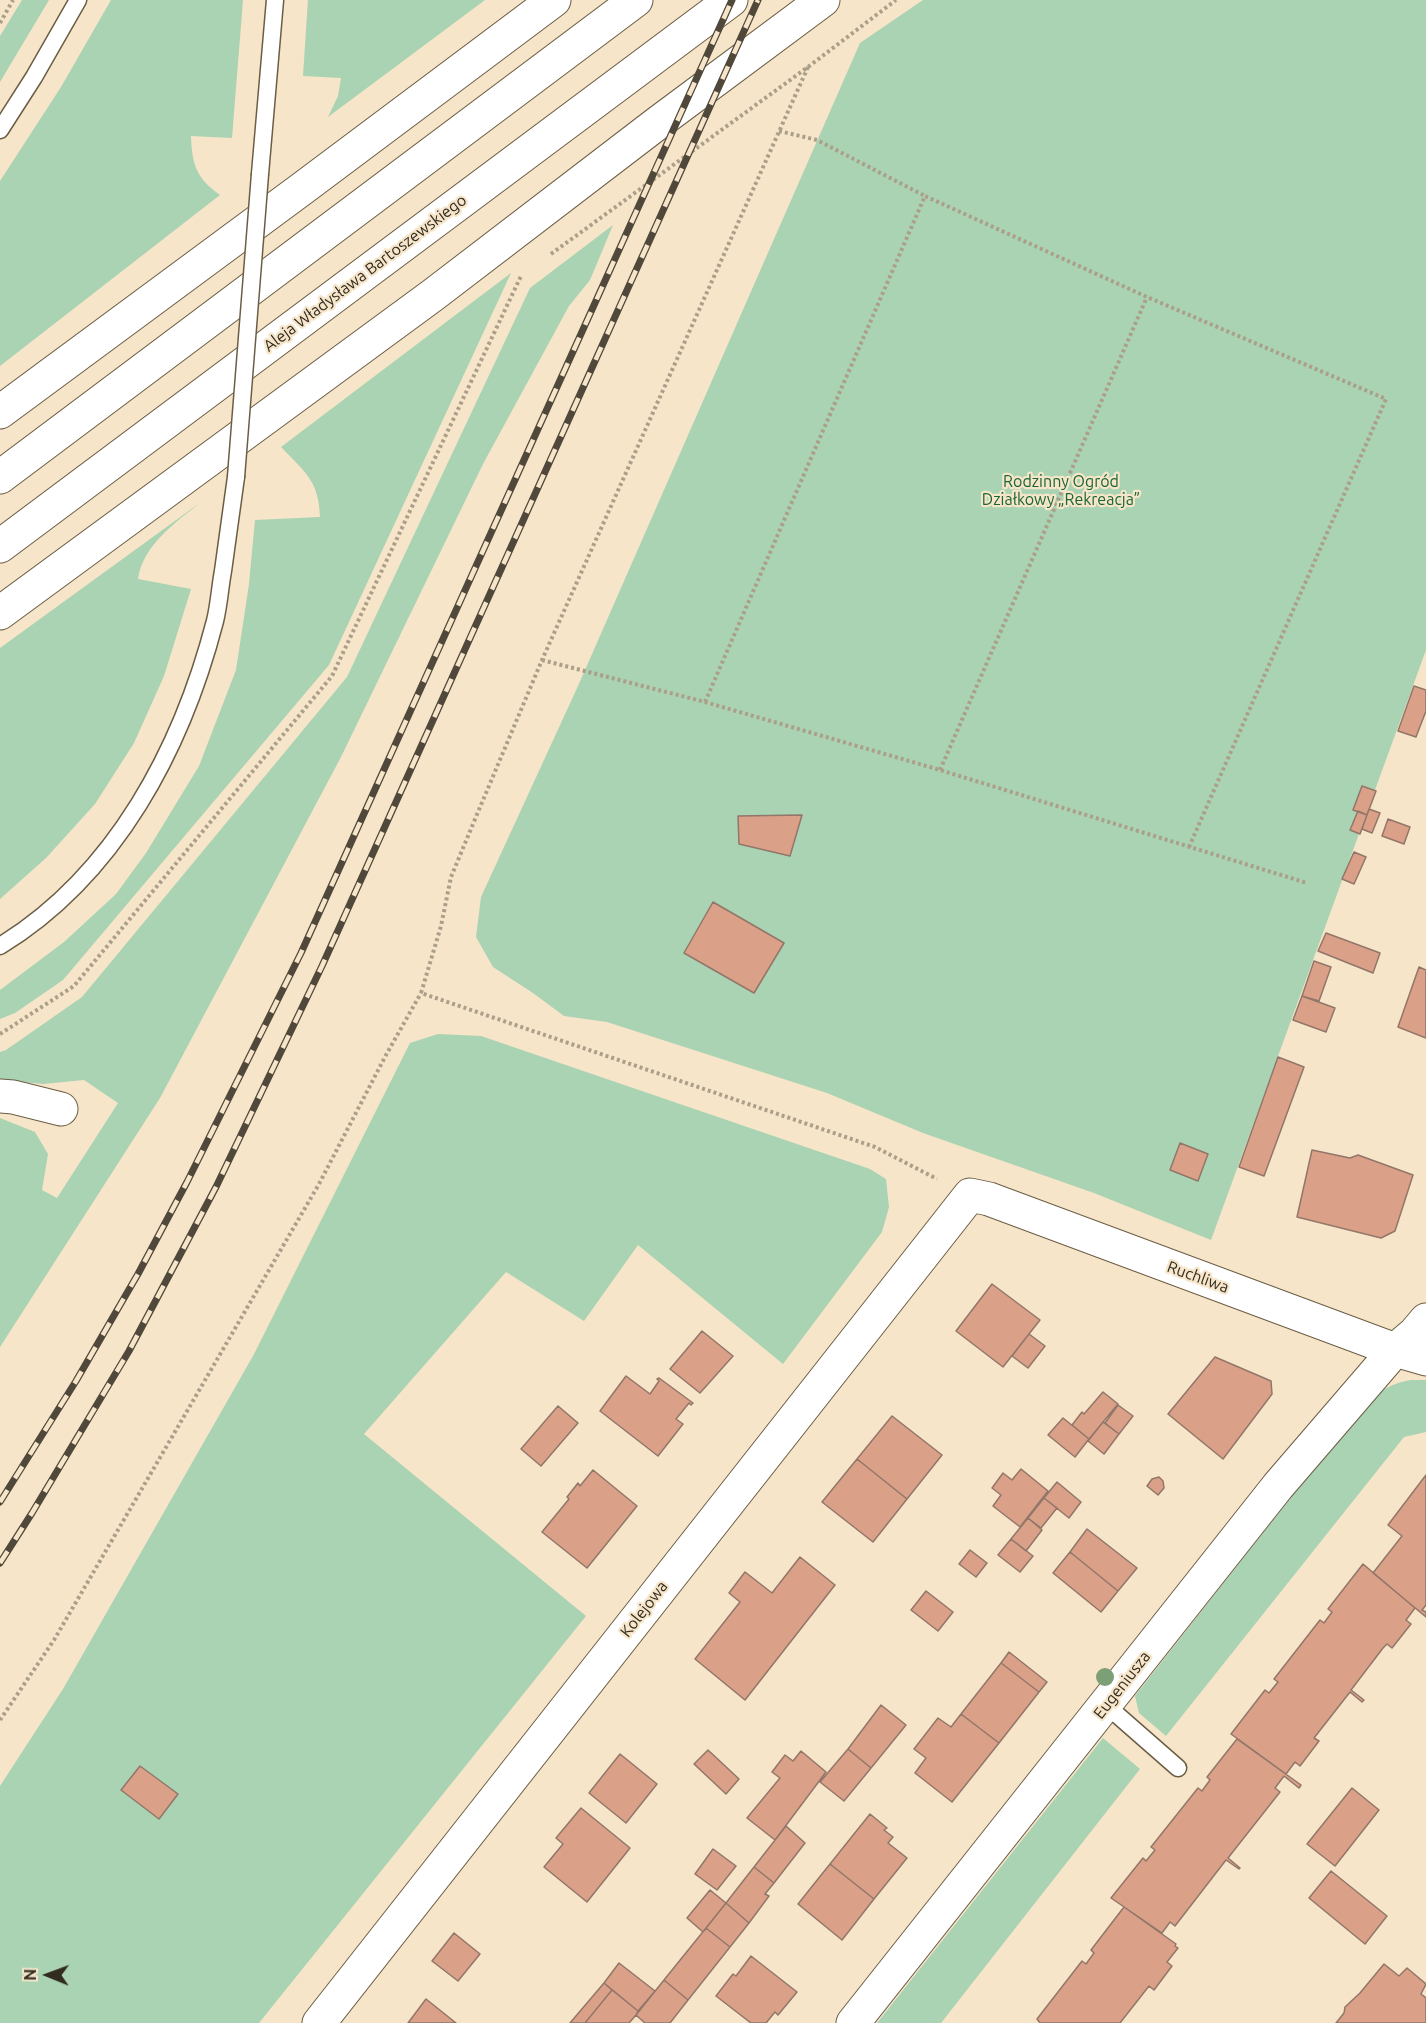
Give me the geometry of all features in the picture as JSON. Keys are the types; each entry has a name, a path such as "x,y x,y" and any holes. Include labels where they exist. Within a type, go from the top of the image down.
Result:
{"main road":[{"path":"0,412 554,0"},
{"path":"0,477 636,0"},
{"name":"Aleja Władysława Bartoszewskiego","path":"0,546 731,0"},
{"path":"0,613 433,295 823,0"},
{"path":"0,1096 61,1109"},
{"name":"Ruchliwa","path":"970,1195 1000,1203 1395,1350 1426,1359"},
{"name":"Kolejowa","path":"319,2023 970,1195"},
{"name":"Eugeniusza","path":"853,2023 1278,1486 1395,1350 1426,1320"}],"lane":[{"path":"0,130 34,77 78,0"},
{"path":"0,946 43,916 86,875 121,831 148,790 179,731 199,676 216,618 236,477 275,0"},
{"path":"1106,1705 1178,1768"}],"path":[{"path":"0,23 13,0"},
{"path":"548,256 808,67 896,0"},
{"path":"0,1720 54,1640 319,1184 421,993 441,926 451,877 542,660 808,67"},
{"path":"779,131 817,140 926,196 1147,297 1386,399 1189,847"},
{"path":"705,702 926,196"},
{"path":"0,1034 74,986 332,676 519,277 529,270"},
{"path":"940,770 1147,297"},
{"path":"542,660 705,702 940,770 1307,883"},
{"path":"421,993 875,1147 970,1195"}],"green space":[{"path":"22,0 49,0 0,82 0,36"},
{"path":"111,0 243,0 232,138 191,136 197,170 205,183 220,195 0,366 0,181 61,87"},
{"path":"308,0 485,0 328,117 338,96 341,78 303,76"},
{"name":"Rodzinny Ogród Działkowy „Rekreacja”","path":"923,0 1426,0 1426,650 1211,1240 1094,1193 923,1133 827,1093 607,1022 564,1016 493,967 476,937 481,897 578,686 860,43"},
{"path":"613,225 590,280 569,306 483,464 341,757 160,1098 0,1347 0,1118 35,1132 48,1154 42,1190 57,1198 118,1103 84,1080 43,1084 0,1080 0,1052 82,997 347,677 530,288"},
{"path":"511,273 329,665 63,980 15,1013 0,1019 0,990 64,942 116,894 146,853 199,766 236,670 249,584 255,520 320,517 314,486 304,471 281,447"},
{"path":"201,502 153,545 141,567 138,579 191,589 164,676 134,743 95,804 46,858 0,899 0,648"},
{"path":"438,1034 481,1036 870,1169 886,1179 889,1207 882,1232 783,1364 638,1245 584,1321 506,1272 364,1434 586,1616 259,2023 0,2023 0,1786 63,1689 253,1356 410,1043"},
{"path":"1411,1380 1426,1380 1426,1432 1404,1437 1166,1736 1139,1713 1135,1696 1360,1409 1383,1390"},
{"path":"1103,1738 1140,1769 941,2023 877,2023"}],"building":[{"path":"1414,686 1426,690 1426,711 1416,737 1398,731"},
{"path":"1362,786 1376,791 1367,815 1353,810"},
{"path":"1369,809 1380,813 1372,833 1362,829"},
{"path":"1358,811 1367,815 1360,834 1350,830"},
{"path":"802,815 790,856 739,844 738,816"},
{"path":"1388,819 1410,827 1404,844 1382,836"},
{"path":"1354,852 1366,857 1354,884 1342,879"},
{"path":"713,902 784,943 754,993 684,953"},
{"path":"1326,933 1380,953 1373,973 1318,951"},
{"path":"1314,961 1331,967 1319,1001 1302,996"},
{"path":"1419,967 1426,970 1426,1038 1398,1027"},
{"path":"1302,996 1335,1008 1326,1032 1293,1020"},
{"path":"1278,1057 1304,1067 1264,1176 1239,1167"},
{"path":"1180,1143 1208,1154 1198,1181 1170,1170"},
{"path":"1312,1150 1350,1158 1358,1155 1413,1175 1395,1231 1381,1238 1297,1217"},
{"path":"992,1284 1040,1320 1003,1367 956,1331"},
{"path":"702,1331 733,1356 700,1393 670,1369"},
{"path":"1029,1334 1045,1346 1028,1368 1012,1356"},
{"path":"1215,1357 1271,1381 1272,1394 1223,1459 1168,1414"},
{"path":"626,1376 650,1394 659,1378 693,1403 691,1405 689,1403 676,1419 683,1424 658,1456 600,1411"},
{"path":"1103,1392 1118,1404 1089,1439 1072,1425"},
{"path":"1118,1405 1133,1416 1119,1434 1105,1423"},
{"path":"558,1406 578,1423 541,1466 521,1449"},
{"path":"892,1416 942,1455 907,1499 857,1459"},
{"path":"1063,1418 1089,1439 1075,1457 1048,1435"},
{"path":"1103,1422 1119,1434 1104,1454 1088,1441"},
{"path":"857,1459 907,1499 873,1542 822,1502"},
{"path":"1021,1469 1048,1491 1020,1527 993,1506 1001,1495 992,1488 1003,1473 1012,1480"},
{"path":"593,1470 637,1506 587,1568 542,1532 569,1499 567,1497 578,1483 580,1486"},
{"path":"1426,1475 1426,1605 1422,1610 1426,1612 1426,1617 1373,1573 1402,1536 1388,1525"},
{"path":"1159,1477 1163,1481 1164,1488 1158,1495 1147,1486 1152,1479"},
{"path":"1057,1482 1081,1502 1069,1518 1044,1498"},
{"path":"1044,1498 1057,1508 1041,1528 1028,1518"},
{"path":"1028,1518 1042,1530 1026,1551 1011,1539"},
{"path":"1087,1529 1137,1568 1118,1591 1070,1552"},
{"path":"1011,1539 1033,1556 1020,1572 998,1555"},
{"path":"970,1550 987,1563 976,1577 959,1564"},
{"path":"1070,1552 1118,1591 1101,1612 1053,1573"},
{"path":"800,1557 835,1585 745,1700 695,1659 740,1602 729,1593 745,1572 772,1593"},
{"path":"1363,1564 1415,1608 1406,1620 1411,1624 1392,1648 1387,1644 1383,1648 1351,1690 1364,1700 1362,1702 1350,1692 1314,1738 1319,1741 1300,1766 1295,1762 1286,1774 1231,1734 1265,1690 1269,1693 1278,1682 1274,1679 1320,1620 1324,1623 1332,1612 1328,1609"},
{"path":"926,1591 953,1612 938,1631 911,1610"},
{"path":"1009,1652 1047,1682 1039,1692 1001,1663"},
{"path":"1001,1663 1039,1692 999,1743 961,1714"},
{"path":"881,1705 906,1725 871,1768 848,1749"},
{"path":"961,1714 999,1743 952,1802 915,1773 926,1758 914,1749 938,1718 951,1727"},
{"path":"1237,1739 1301,1785 1299,1788 1284,1776 1275,1788 1280,1792 1228,1858 1240,1868 1226,1860 1175,1926 1170,1922 1162,1933 1111,1898 1143,1858 1146,1861 1155,1850 1151,1847 1198,1788 1202,1791 1210,1780 1207,1777"},
{"path":"848,1749 871,1768 844,1801 820,1782"},
{"path":"708,1750 739,1779 726,1794 694,1764"},
{"path":"801,1751 826,1772 775,1840 747,1818 780,1778 772,1772 785,1755 793,1761"},
{"path":"620,1754 657,1784 626,1823 589,1793"},
{"path":"140,1766 178,1794 159,1819 121,1790"},
{"path":"1352,1788 1379,1810 1335,1866 1307,1844"},
{"path":"581,1808 630,1848 587,1902 544,1867 563,1844 556,1838"},
{"path":"870,1814 887,1828 884,1830 893,1837 888,1843 907,1858 874,1899 830,1864"},
{"path":"786,1826 805,1843 774,1883 754,1867"},
{"path":"713,1849 736,1866 717,1890 695,1874"},
{"path":"830,1864 874,1899 842,1940 798,1904"},
{"path":"754,1867 774,1883 765,1894 769,1896 749,1923 726,1903"},
{"path":"1331,1871 1387,1916 1365,1944 1309,1898"},
{"path":"710,1890 726,1903 703,1932 687,1918"},
{"path":"726,1903 749,1923 730,1947 706,1928"},
{"path":"1124,1907 1176,1944 1178,1948 1167,1962 1172,1966 1154,1990 1149,1986 1120,2023 1040,2023 1037,2019 1082,1961 1086,1964 1094,1953 1091,1950"},
{"path":"706,1928 730,1947 688,2000 664,1980"},
{"path":"454,1933 480,1954 458,1981 432,1961"},
{"path":"751,1956 797,1992 778,2015 775,2012 766,2023 751,2023 716,1996 733,1974 736,1976"},
{"path":"619,1963 655,1991 638,2011 604,1983"},
{"path":"1384,1964 1399,1976 1407,1968 1426,1984 1421,1994 1426,1998 1426,2023 1336,2023 1344,2013 1345,2007"},
{"path":"664,1980 688,2000 670,2023 645,2023 636,2015"},
{"path":"604,1983 612,1990 585,2023 570,2023"},
{"path":"612,1990 638,2011 636,2015 629,2023 585,2023"},
{"path":"426,1999 456,2023 408,2023"}],"railway":[{"path":"0,1502 76,1381 138,1274 187,1182 301,953 732,0"},
{"path":"0,1563 129,1351 216,1187 322,966 758,0"}]}
